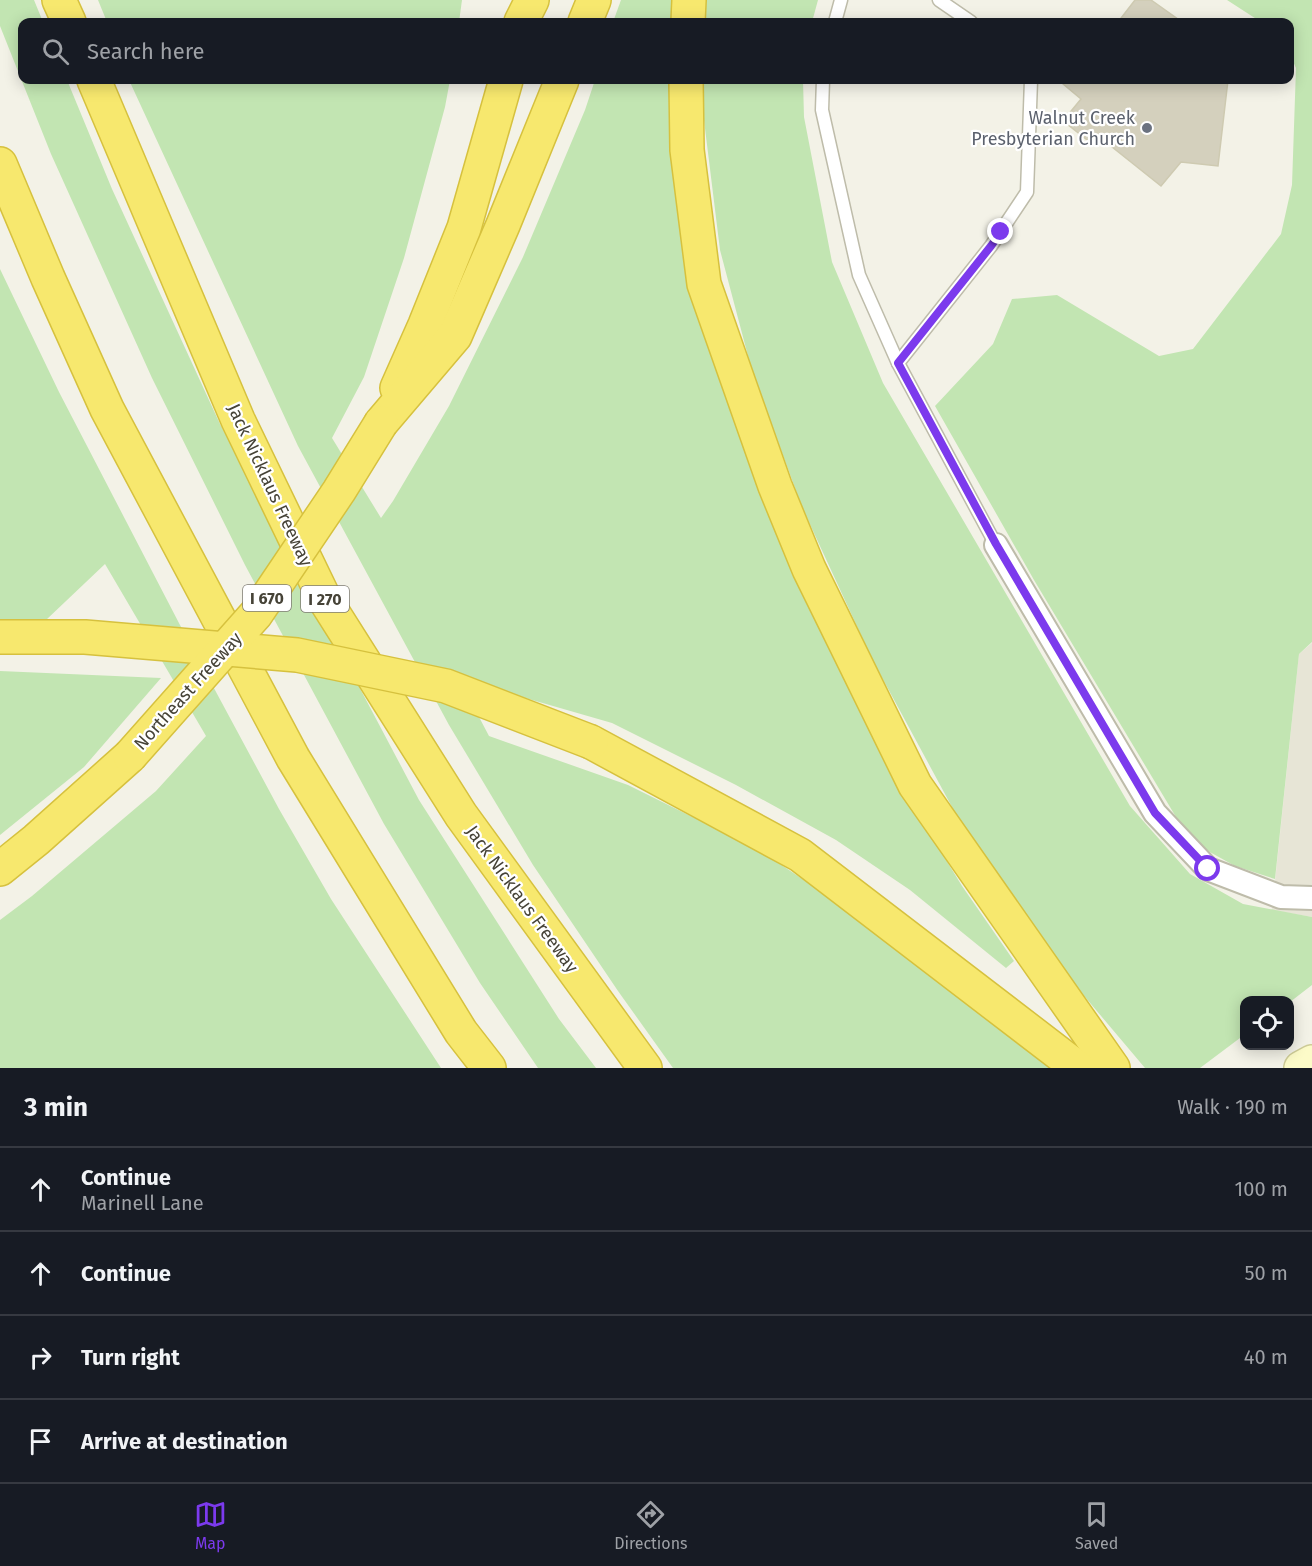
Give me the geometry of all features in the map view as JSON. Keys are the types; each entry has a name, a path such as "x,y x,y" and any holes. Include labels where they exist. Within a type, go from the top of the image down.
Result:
{"highway":[{"path":"59,0 67,18"},
{"path":"587,18 594,0"},
{"path":"688,18 689,0"},
{"name":"Jack Nicklaus Freeway","path":"96,84 238,420 325,600 461,815 645,1068"},
{"path":"381,423 464,228 505,84"},
{"path":"381,423 455,336 560,84"},
{"path":"686,84 687,150 705,284 775,486 809,569 915,785 1099,1066"},
{"path":"0,164 107,409 293,758 461,1032 489,1068"},
{"name":"Northeast Freeway","path":"0,869 130,756 256,614 339,491 381,423"},
{"path":"0,637 85,637 297,655 446,686 591,742 800,855 1099,1066"}],"main road":[{"path":"1301,1068 1312,1062"}],"street":[{"path":"996,544 1155,813 1208,869 1281,897 1312,898"}],"lane":[{"path":"836,18 841,0"},
{"path":"939,0 965,18"},
{"path":"823,84 822,110 859,275 898,363 996,544"},
{"path":"898,363 991,246 1027,192 1031,84"}],"shaded area":[{"path":"1312,643 1312,917 1272,910 1299,654"}],"green space":[{"path":"0,0 34,0 41,18 18,18 18,71 0,26"},
{"path":"98,0 462,0 460,18 105,18"},
{"path":"621,0 672,0 671,18 614,18"},
{"path":"701,0 818,0 813,18 701,18"},
{"path":"1227,0 1312,0 1312,642 1299,654 1275,879 1235,866 1208,851 1176,817 1034,580 935,406 993,344 1012,299 1057,295 1159,356 1193,349 1281,234 1292,185 1296,68 1294,64 1294,18 1255,18"},
{"path":"23,84 69,84 112,189 220,424 419,800 559,1019 596,1068 538,1068 480,983 384,824 245,565 152,378 51,154"},
{"path":"131,84 449,84 404,258 364,377 332,438 381,518 449,406 523,257 585,110 594,84 674,84 694,264 889,767 962,886 1014,961 1006,968 910,890 836,840 736,785 612,723 459,679 489,736 628,785 759,850 892,939 1030,1046 1051,1068 673,1068 533,865 449,725 298,446"},
{"path":"701,84 803,84 804,117 832,262 883,383 1130,806 1190,874 1243,904 1312,917 1312,985 1294,999 1294,996 1240,996 1240,1038 1200,1068 1145,1068 1069,978 959,820 872,659 802,507 752,371 720,250"},
{"path":"0,269 59,392 279,809 331,899 441,1068 0,1068 0,920 32,896 156,791 206,736 105,564 46,620 0,620"},
{"path":"0,671 161,678 84,767 0,835"}],"building":[{"path":"1135,0 1151,0 1176,18 1121,18"},
{"name":"Walnut Creek Presbyterian Church","path":"1063,84 1228,84 1218,166 1181,162 1161,186 1097,135 1091,143 1063,121 1081,99"}],"place":[{"name":"Walnut Creek Presbyterian Church","path":"1147,128"}],"route":[{"path":"1001,232 898,363 996,544 1155,813 1208,869"}]}
